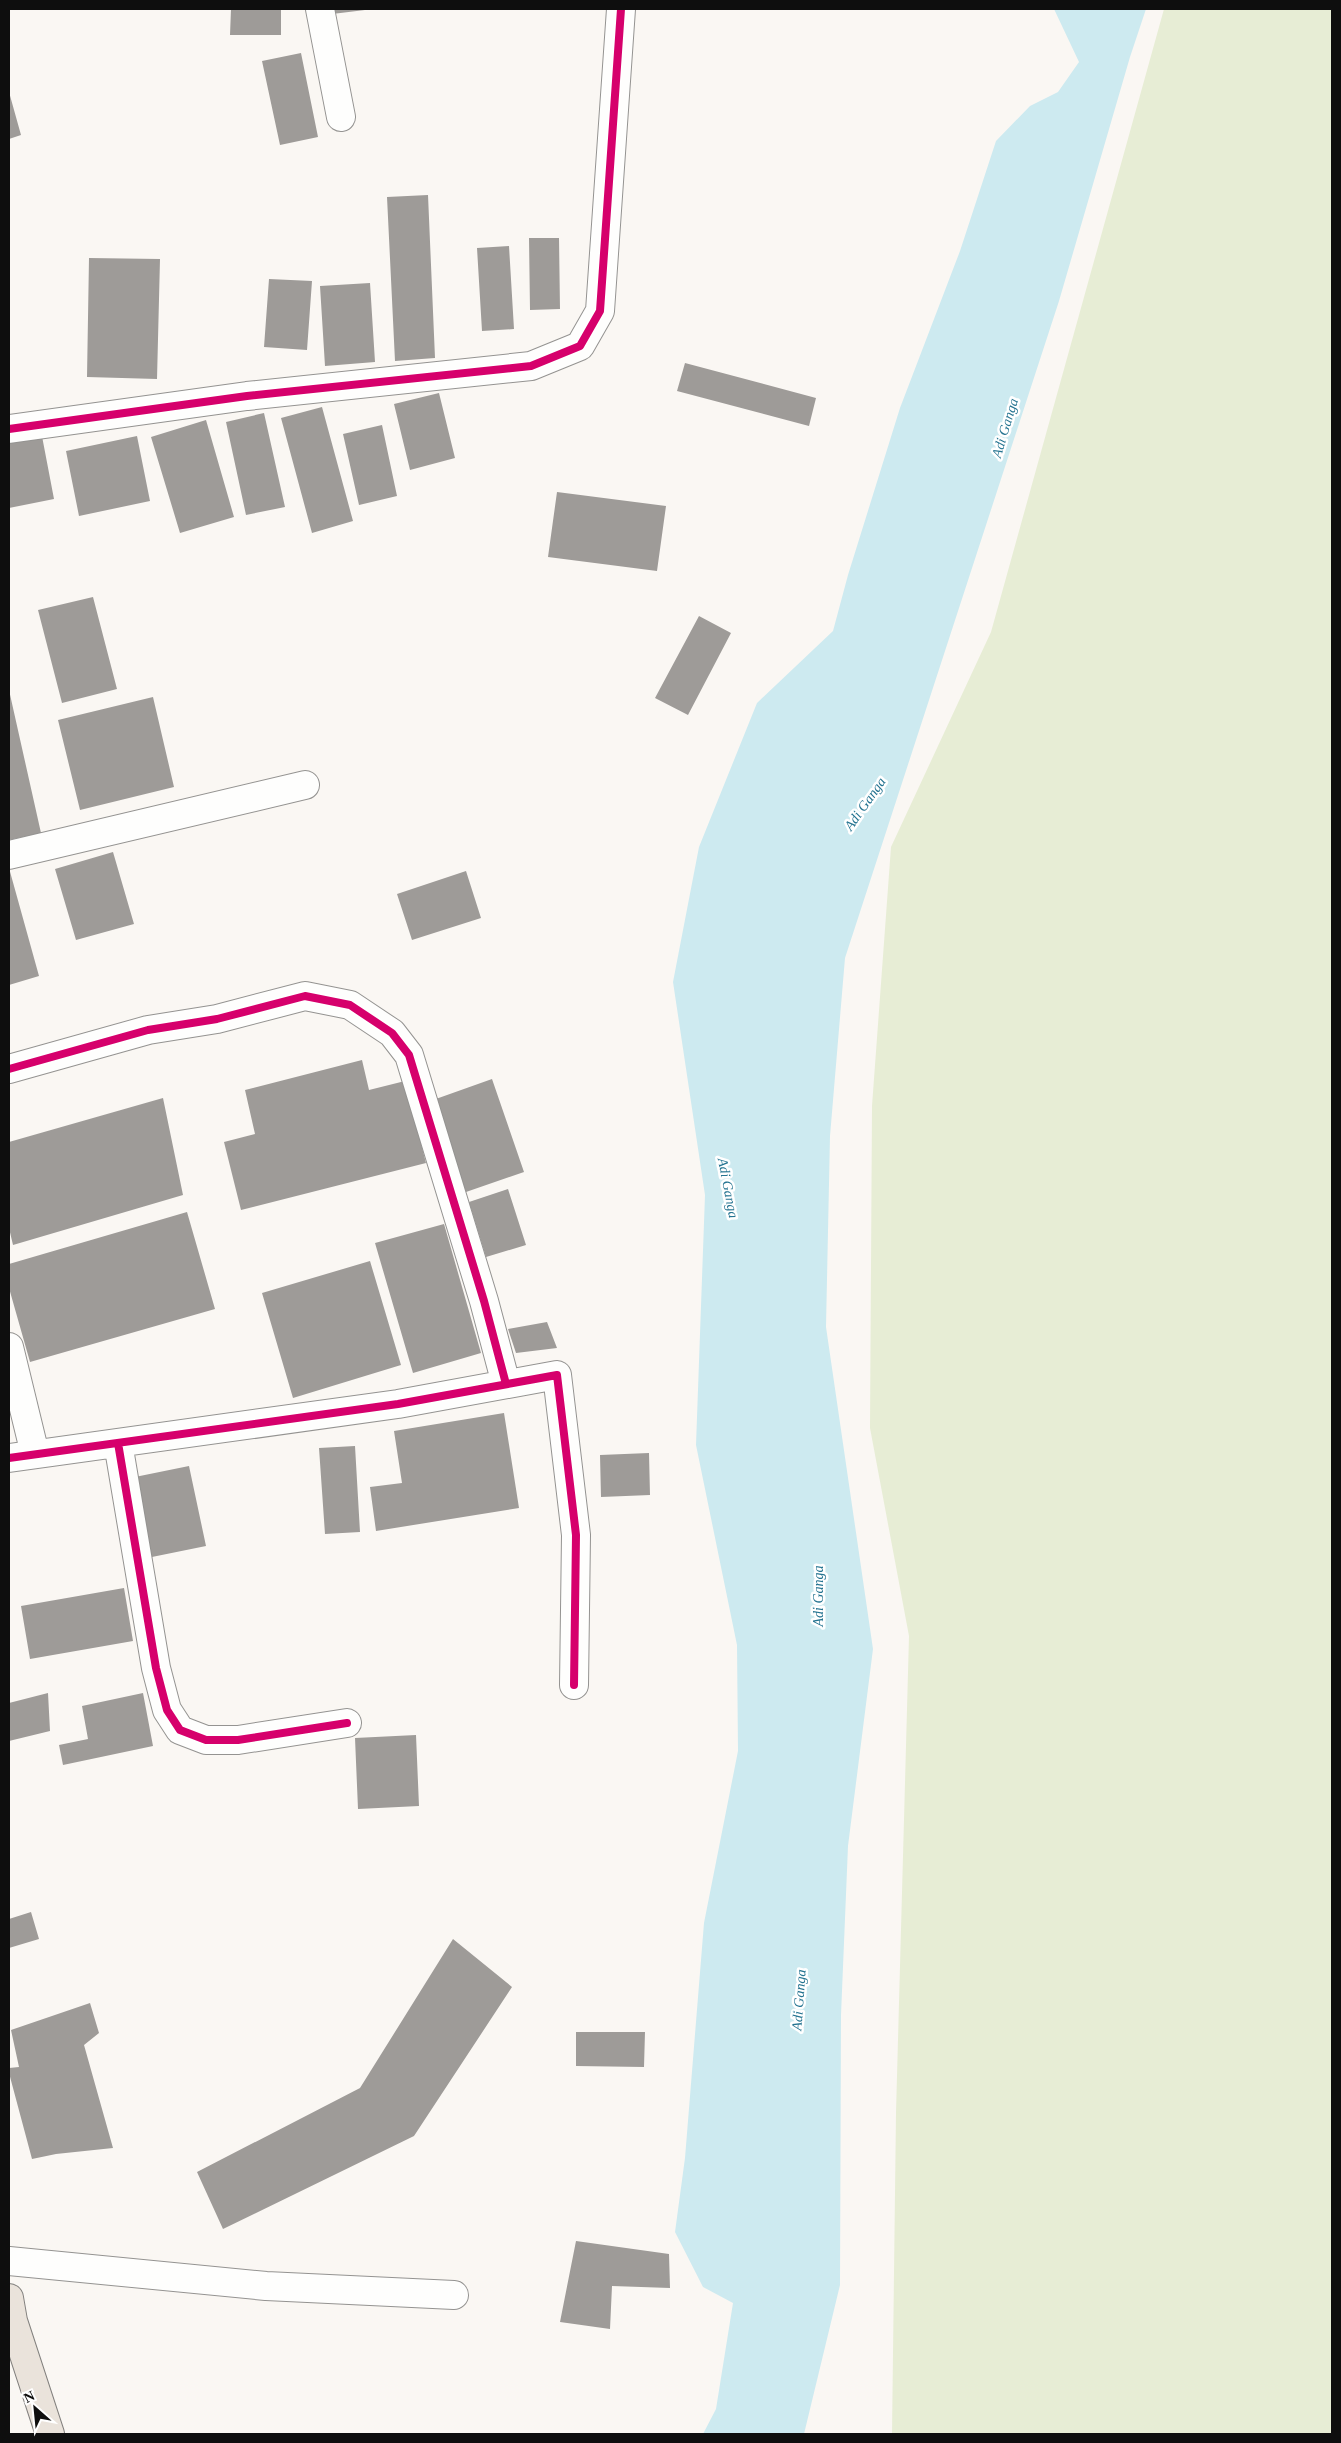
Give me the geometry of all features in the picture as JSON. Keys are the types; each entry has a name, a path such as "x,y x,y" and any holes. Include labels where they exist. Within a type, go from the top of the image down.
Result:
{"main road":[{"path":"10,2314 50,2434"}],"street":[{"path":"320,9 341,117"},
{"path":"9,429 247,396 532,366 580,346 600,312 620,9"},
{"path":"9,855 305,785"},
{"path":"9,1069 148,1030 217,1019 305,996 350,1005 392,1033 409,1055 484,1301 506,1384"},
{"path":"9,1347 35,1454"},
{"path":"9,1458 398,1404 557,1375 576,1535 574,1685"},
{"path":"118,1443 156,1668 167,1710 180,1730 206,1740 238,1740 347,1723"},
{"path":"9,2262 266,2286 454,2295"}],"green space":[{"path":"1164,9 1332,9 1332,2434 892,2434 896,2113 909,1636 870,1428 872,1106 891,847 991,632"}],"water":[{"name":"Adi Ganga","path":"1054,9 1146,9 1130,57 1059,301 845,958 830,1136 826,1327 873,1649 848,1846 841,2015 840,2285 804,2434 703,2434 716,2409 733,2303 703,2287 675,2232 685,2158 704,1923 738,1751 737,1645 696,1445 705,1195 673,982 699,847 757,703 833,631 848,575 900,408 960,251 996,141 1030,106 1058,92 1079,62"}],"building":[{"path":"231,9 281,9 281,35 230,35"},
{"path":"323,9 365,9 365,10 324,15"},
{"path":"301,53 318,137 280,145 262,61"},
{"path":"9,92 21,135 9,139"},
{"path":"428,195 435,358 395,361 387,197"},
{"path":"529,238 559,238 560,309 530,310"},
{"path":"509,246 514,329 482,331 477,248"},
{"path":"89,258 160,259 157,379 87,377"},
{"path":"269,279 312,281 307,350 264,347"},
{"path":"370,283 375,362 325,366 320,286"},
{"path":"685,363 816,398 809,426 677,391"},
{"path":"439,393 455,458 410,470 394,404"},
{"path":"322,407 353,521 312,533 281,418"},
{"path":"264,413 285,507 246,515 226,422"},
{"path":"206,420 234,517 180,533 151,437"},
{"path":"382,425 397,496 359,505 343,434"},
{"path":"41,431 54,499 9,508 9,438"},
{"path":"137,436 150,501 79,516 66,451"},
{"path":"557,492 666,506 657,571 548,557"},
{"path":"93,597 117,689 62,703 38,610"},
{"path":"699,616 731,633 688,715 655,698"},
{"path":"9,690 41,833 9,840"},
{"path":"153,697 174,787 80,810 58,720"},
{"path":"113,852 134,924 76,940 55,869"},
{"path":"9,868 39,976 9,985"},
{"path":"466,871 481,918 412,940 397,894"},
{"path":"362,1060 369,1090 405,1081 426,1163 241,1210 224,1142 255,1134 245,1090"},
{"path":"492,1079 524,1172 466,1192 433,1100"},
{"path":"163,1098 183,1195 13,1245 9,1228 9,1142"},
{"path":"508,1189 526,1245 486,1257 469,1202"},
{"path":"187,1212 215,1309 30,1362 9,1288 9,1264"},
{"path":"444,1224 481,1353 413,1373 375,1243"},
{"path":"370,1261 401,1365 293,1398 262,1293"},
{"path":"547,1322 557,1348 516,1353 508,1329"},
{"path":"504,1413 519,1508 376,1531 370,1487 402,1483 394,1431"},
{"path":"355,1446 360,1532 325,1534 319,1448"},
{"path":"649,1453 650,1495 601,1497 600,1455"},
{"path":"189,1466 206,1546 147,1558 130,1478"},
{"path":"124,1588 133,1641 30,1659 21,1606"},
{"path":"48,1693 50,1731 9,1741 9,1703"},
{"path":"143,1693 153,1746 63,1765 59,1745 88,1739 82,1706"},
{"path":"416,1735 419,1806 358,1809 355,1738"},
{"path":"31,1912 39,1939 9,1948 9,1919"},
{"path":"453,1939 512,1987 414,2136 223,2229 197,2172 360,2088"},
{"path":"90,2003 99,2033 84,2045 113,2148 56,2154 32,2159 9,2073 9,2068 19,2067 11,2030"},
{"path":"576,2032 645,2032 644,2067 576,2066"},
{"path":"576,2241 669,2254 670,2288 612,2286 610,2329 560,2322"}],"cycle path":[{"path":"9,429 247,396 531,366 580,346 600,311 621,9"},
{"path":"9,1069 148,1030 217,1019 305,996 350,1005 392,1033 409,1055 484,1301 506,1384"},
{"path":"9,1458 398,1404 557,1375 576,1535 574,1685"},
{"path":"118,1443 156,1668 167,1710 180,1730 206,1740 238,1740 347,1723"}]}
